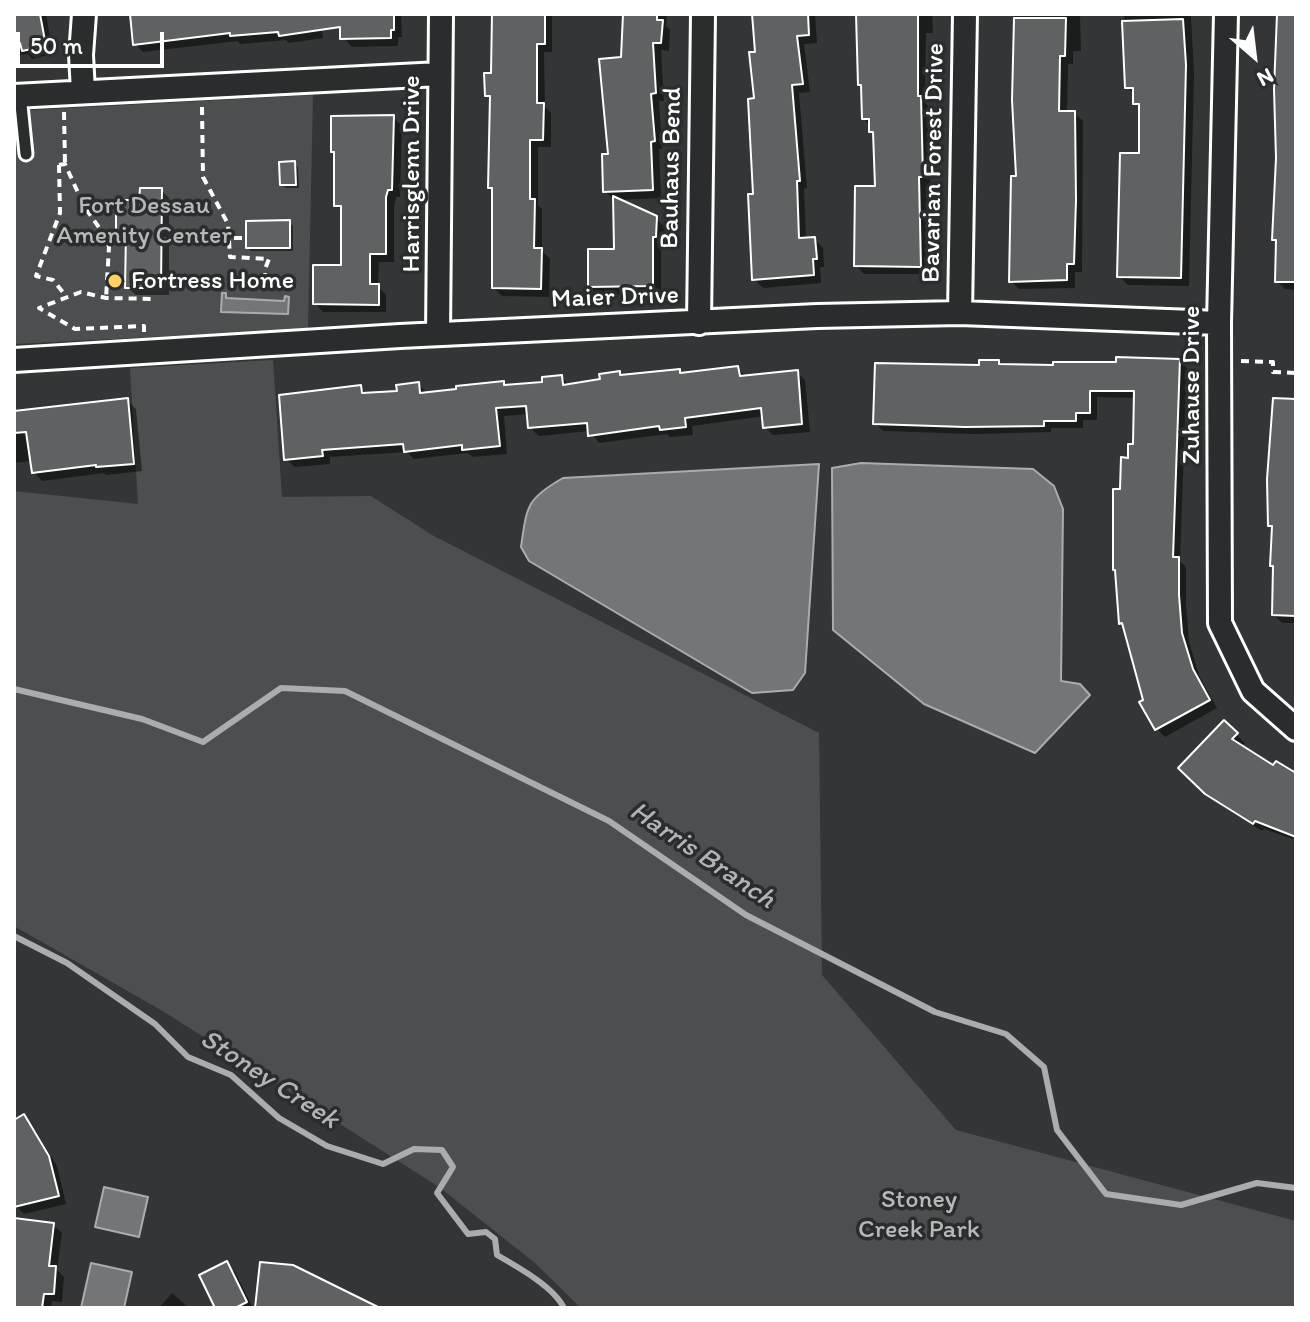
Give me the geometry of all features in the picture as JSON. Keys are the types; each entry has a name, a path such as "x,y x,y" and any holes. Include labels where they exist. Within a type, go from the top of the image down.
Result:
{"street":[{"path":"83,91 81,55 84,14"},
{"name":"Harrisglenn Drive","path":"438,334 441,14"},
{"name":"Bauhaus Bend","path":"699,323 703,14"},
{"name":"Bavarian Forest Drive","path":"960,313 965,14"},
{"name":"Zuhause Drive","path":"1226,14 1219,323 1220,623 1253,691 1296,729"},
{"path":"17,96 440,74"},
{"name":"Maier Drive","path":"14,360 438,334 960,313 1219,323"}],"lane":[{"path":"17,96 26,154"}],"path":[{"path":"202,104 203,177 226,217 230,257 269,259"},
{"path":"64,112 65,164 84,206 108,242 106,298"},
{"path":"65,164 59,165 58,221 36,276 53,280 66,296"},
{"path":"164,239 243,238"},
{"path":"265,280 269,252"},
{"path":"144,335 144,326 75,329 39,308 81,292 106,298 155,299"},
{"path":"1241,361 1273,362 1273,372 1296,373"}],"green space":[{"name":"Fort Dessau Amenity Center","path":"313,95 308,329 14,344 14,111"},
{"name":"Stoney Creek Park","path":"273,360 282,497 371,496 432,535 819,733 822,975 956,1130 1296,1221 1296,1308 581,1308 535,1263 439,1187 166,1013 14,926 14,491 138,504 130,368"}],"shaded area":[{"path":"222,293 226,293 226,298 284,301 285,296 289,297 288,314 221,312"},
{"path":"861,463 1033,469 1054,486 1063,509 1061,681 1080,684 1090,695 1035,753 924,704 833,630 832,468"},
{"path":"819,464 805,673 793,690 752,693 529,561 521,547 530,505 542,492 563,478"},
{"path":"104,1187 148,1197 139,1237 95,1227"},
{"path":"91,1263 132,1272 124,1308 81,1308"}],"building":[{"path":"14,14 40,14 46,46 22,51 20,43 14,45"},
{"path":"130,14 394,14 394,30 391,30 391,38 340,39 340,27 279,36 278,32 230,36 230,33 133,45"},
{"path":"492,14 545,14 545,44 537,44 537,103 544,103 543,140 530,140 530,199 535,199 534,248 542,248 541,289 492,288 492,188 488,188 490,96 485,96 484,73 491,73"},
{"path":"623,14 657,14 657,20 663,20 661,43 653,43 656,93 651,94 655,141 651,142 653,190 603,192 602,154 608,154 599,59 621,57"},
{"path":"752,14 808,14 809,35 797,36 803,84 792,85 800,181 797,181 799,238 815,237 817,259 813,259 814,275 752,280 748,194 753,194 748,99 754,98 749,52 755,52"},
{"path":"856,14 918,14 918,96 921,96 923,177 919,177 921,267 854,266 855,186 875,186 873,132 869,132 869,119 862,119 861,85 858,85"},
{"path":"1277,14 1296,14 1296,282 1275,282 1276,240 1272,240"},
{"path":"1014,18 1066,18 1065,56 1060,56 1059,111 1075,111 1076,200 1074,264 1067,264 1067,280 1009,282 1011,176 1016,176 1012,100"},
{"path":"1183,19 1186,65 1181,278 1117,277 1120,153 1139,153 1139,104 1133,104 1133,88 1125,88 1122,21"},
{"path":"394,115 392,190 388,190 386,197 386,254 370,254 370,284 379,284 379,305 313,304 313,265 341,265 341,206 334,206 331,116"},
{"path":"295,161 296,185 280,185 279,162"},
{"path":"140,188 162,188 161,288 125,288 126,233 116,233 116,200 139,200"},
{"path":"613,196 657,216 656,237 653,237 653,286 588,287 588,249 614,249"},
{"path":"290,220 290,248 246,248 246,221"},
{"path":"1116,357 1180,359 1173,557 1179,557 1182,633 1193,669 1210,700 1155,730 1139,702 1143,700 1122,623 1119,624 1113,570 1113,489 1120,489 1121,457 1128,458 1128,444 1133,444 1134,391 1090,391 1090,413 1076,413 1076,421 1044,421 1044,426 873,424 875,363 979,365 979,360 999,360 999,364 1053,365 1053,362 1116,362"},
{"path":"738,366 740,376 798,370 802,424 763,428 761,408 685,418 686,427 660,430 659,426 588,436 587,423 528,428 526,406 496,408 500,446 462,450 462,445 404,452 403,444 322,450 323,456 284,460 279,395 361,385 362,393 397,391 396,385 419,382 420,393 504,381 504,385 542,382 542,377 562,375 563,385 600,379 599,374 620,371 620,375 680,369 680,373"},
{"path":"128,398 134,464 32,473 26,432 14,433 14,411"},
{"path":"1273,398 1296,399 1296,616 1272,615 1272,526 1268,526 1267,479"},
{"path":"1224,720 1238,733 1232,739 1273,765 1276,761 1296,773 1296,837 1255,821 1253,824 1205,794 1178,768"},
{"path":"24,1114 49,1156 59,1196 14,1207 14,1120"},
{"path":"14,1218 54,1223 49,1266 56,1266 54,1294 44,1294 42,1308 14,1308"},
{"path":"227,1261 247,1302 235,1308 215,1308 199,1275"},
{"path":"260,1262 293,1265 380,1308 255,1308"}],"waterway":[{"name":"Harris Branch","path":"14,689 142,719 203,742 281,688 345,691 609,821 746,915 935,1012 1006,1034 1044,1067 1057,1130 1106,1194 1181,1205 1257,1183 1296,1188"},
{"name":"Stoney Creek","path":"14,936 67,963 155,1024 188,1057 231,1075 279,1118 327,1146 383,1164 414,1149 442,1150 453,1167 437,1193 468,1234 486,1232 495,1239 497,1255 544,1285 564,1308"}],"place":[{"name":"Fortress Home","path":"115,281"}]}
